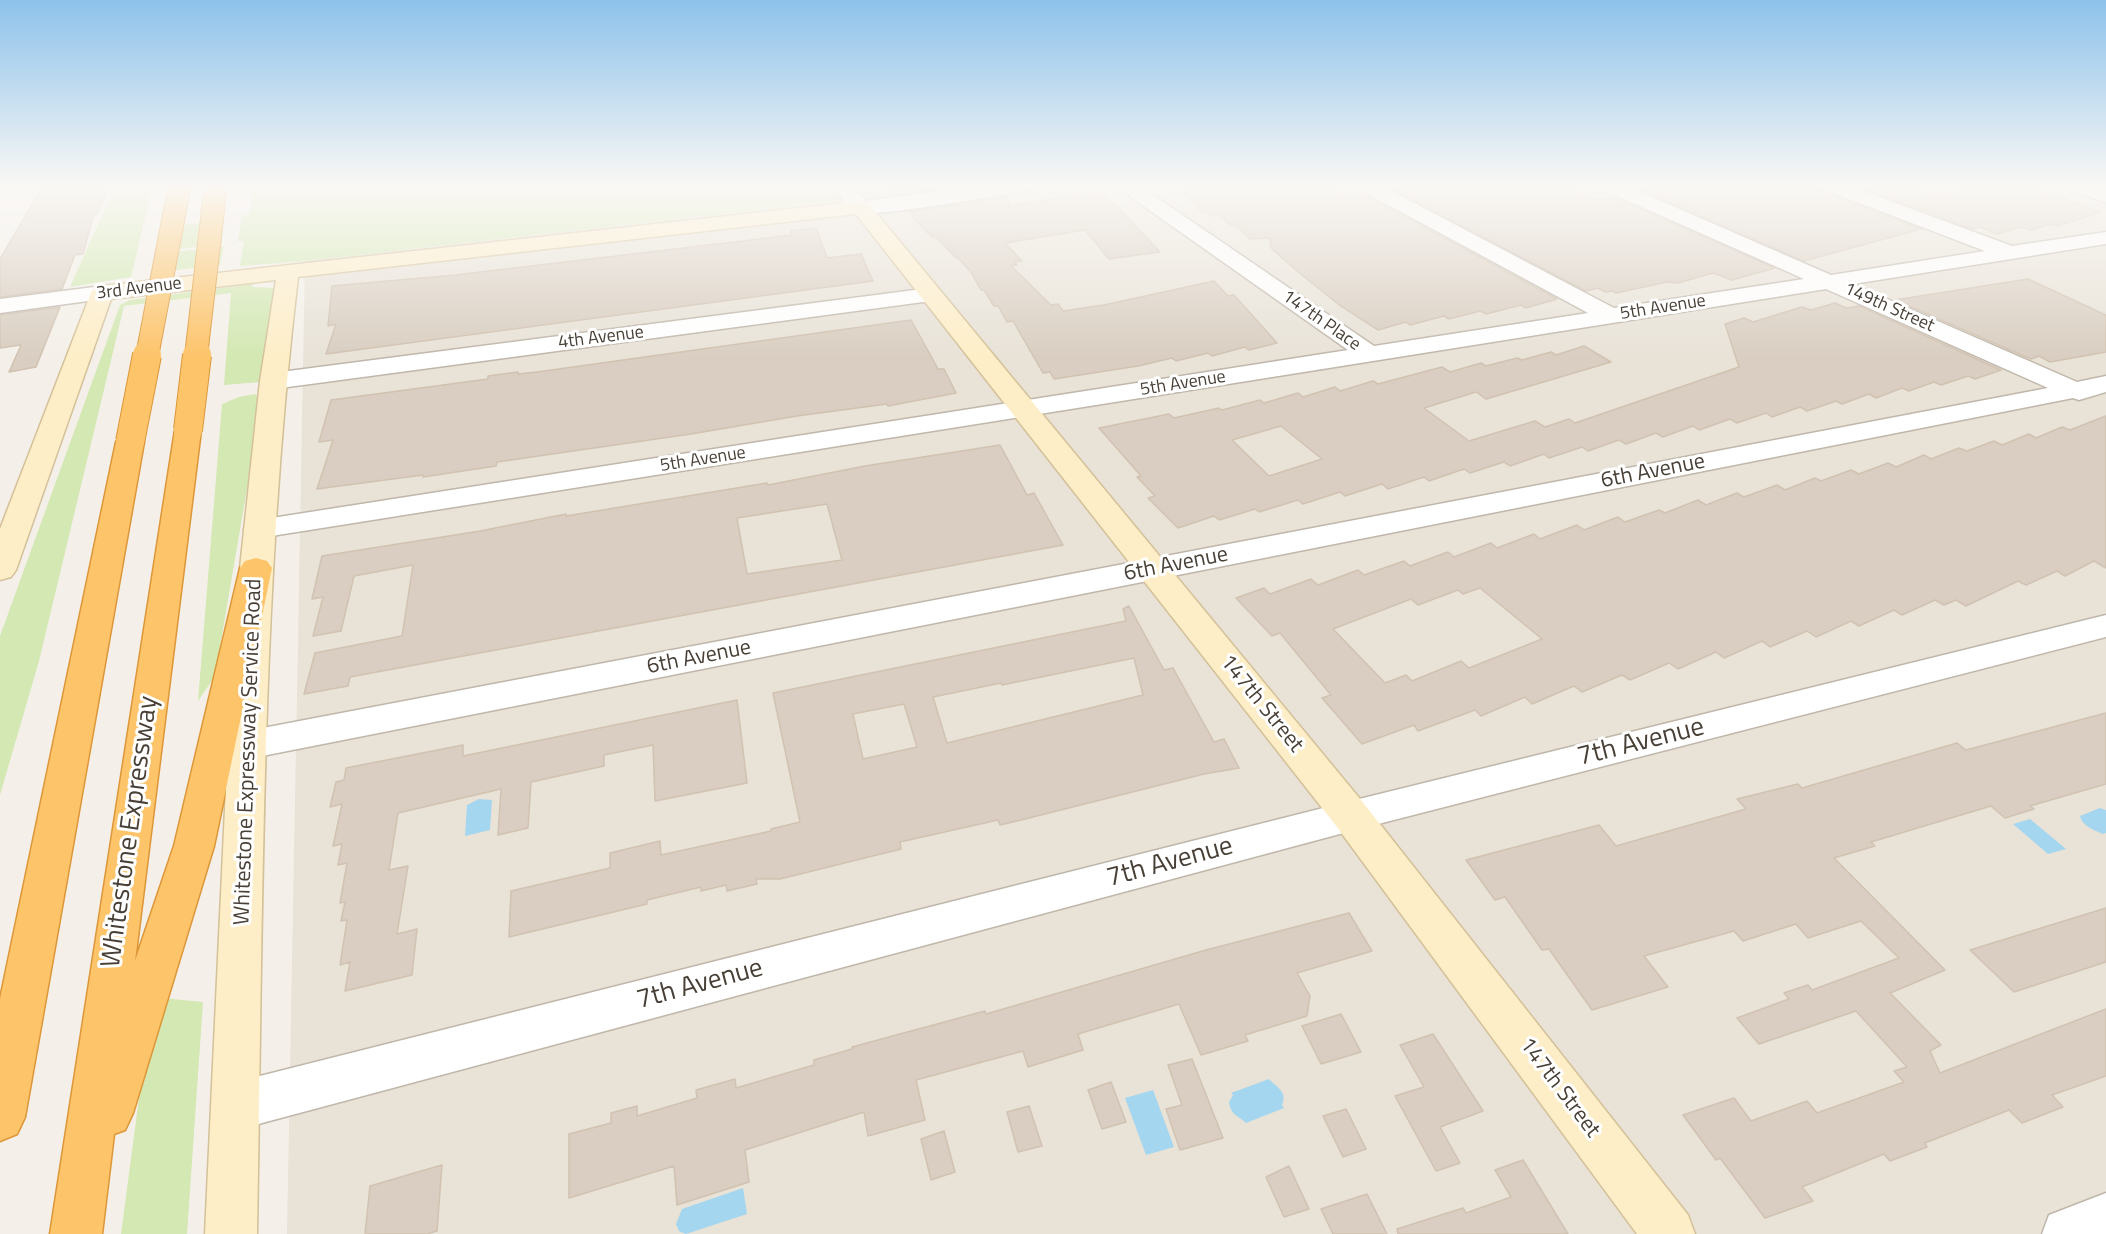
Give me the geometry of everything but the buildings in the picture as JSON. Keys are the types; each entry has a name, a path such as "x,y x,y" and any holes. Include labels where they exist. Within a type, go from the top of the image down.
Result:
{"highway":[{"path":"0,1117 169,242"},
{"name":"Whitestone Expressway","path":"79,1213 121,897 188,430 209,242"},
{"path":"79,1213 194,846 258,549"},
{"path":"0,1070 21,1011"}],"street":[{"name":"3rd Avenue","path":"0,306 509,242"},
{"name":"147th Street","path":"889,242 1351,816 1670,1234"},
{"name":"147th Place","path":"1208,242 1370,354"},
{"path":"1472,242 1611,316"},
{"name":"149th Street","path":"1738,242 1828,281 2091,387 2106,403"},
{"path":"1980,242 2010,253"},
{"name":"5th Avenue","path":"258,549 1024,410 2083,242"},
{"name":"Whitestone Expressway Service Road","path":"231,1234 247,745 258,549 273,381 288,271"},
{"path":"0,570 102,293"},
{"name":"4th Avenue","path":"273,381 930,295"},
{"name":"6th Avenue","path":"247,745 2091,387"},
{"name":"7th Avenue","path":"236,1106 1351,816 2106,626"},
{"path":"2068,1234 2106,1219"}],"shaded area":[{"path":"476,242 2106,242 2106,1234 287,1234 305,261"}],"green space":[{"path":"90,242 139,242 131,277 70,287"},
{"path":"163,242 222,242 222,244 161,251"},
{"path":"244,242 476,242 305,261 240,266"},
{"path":"224,246 220,265 160,272 159,254"},
{"path":"253,284 252,287 274,288 260,382 224,385 231,293 124,306 39,661 0,795 0,636 120,305 130,300"},
{"path":"255,394 262,401 215,676 198,701 222,404"},
{"path":"162,998 203,1002 187,1234 121,1234 144,1060"}],"water":[{"path":"479,799 492,800 490,830 465,836 467,805"},
{"path":"2100,808 2106,810 2106,833 2103,834 2086,825 2080,816"},
{"path":"2030,819 2066,849 2048,854 2013,824"},
{"path":"1269,1079 1282,1093 1284,1108 1246,1123 1231,1110 1229,1102 1233,1095 1231,1093"},
{"path":"1153,1090 1174,1147 1146,1155 1125,1098"},
{"path":"743,1188 747,1214 686,1234 679,1231 676,1224 682,1209"}]}
